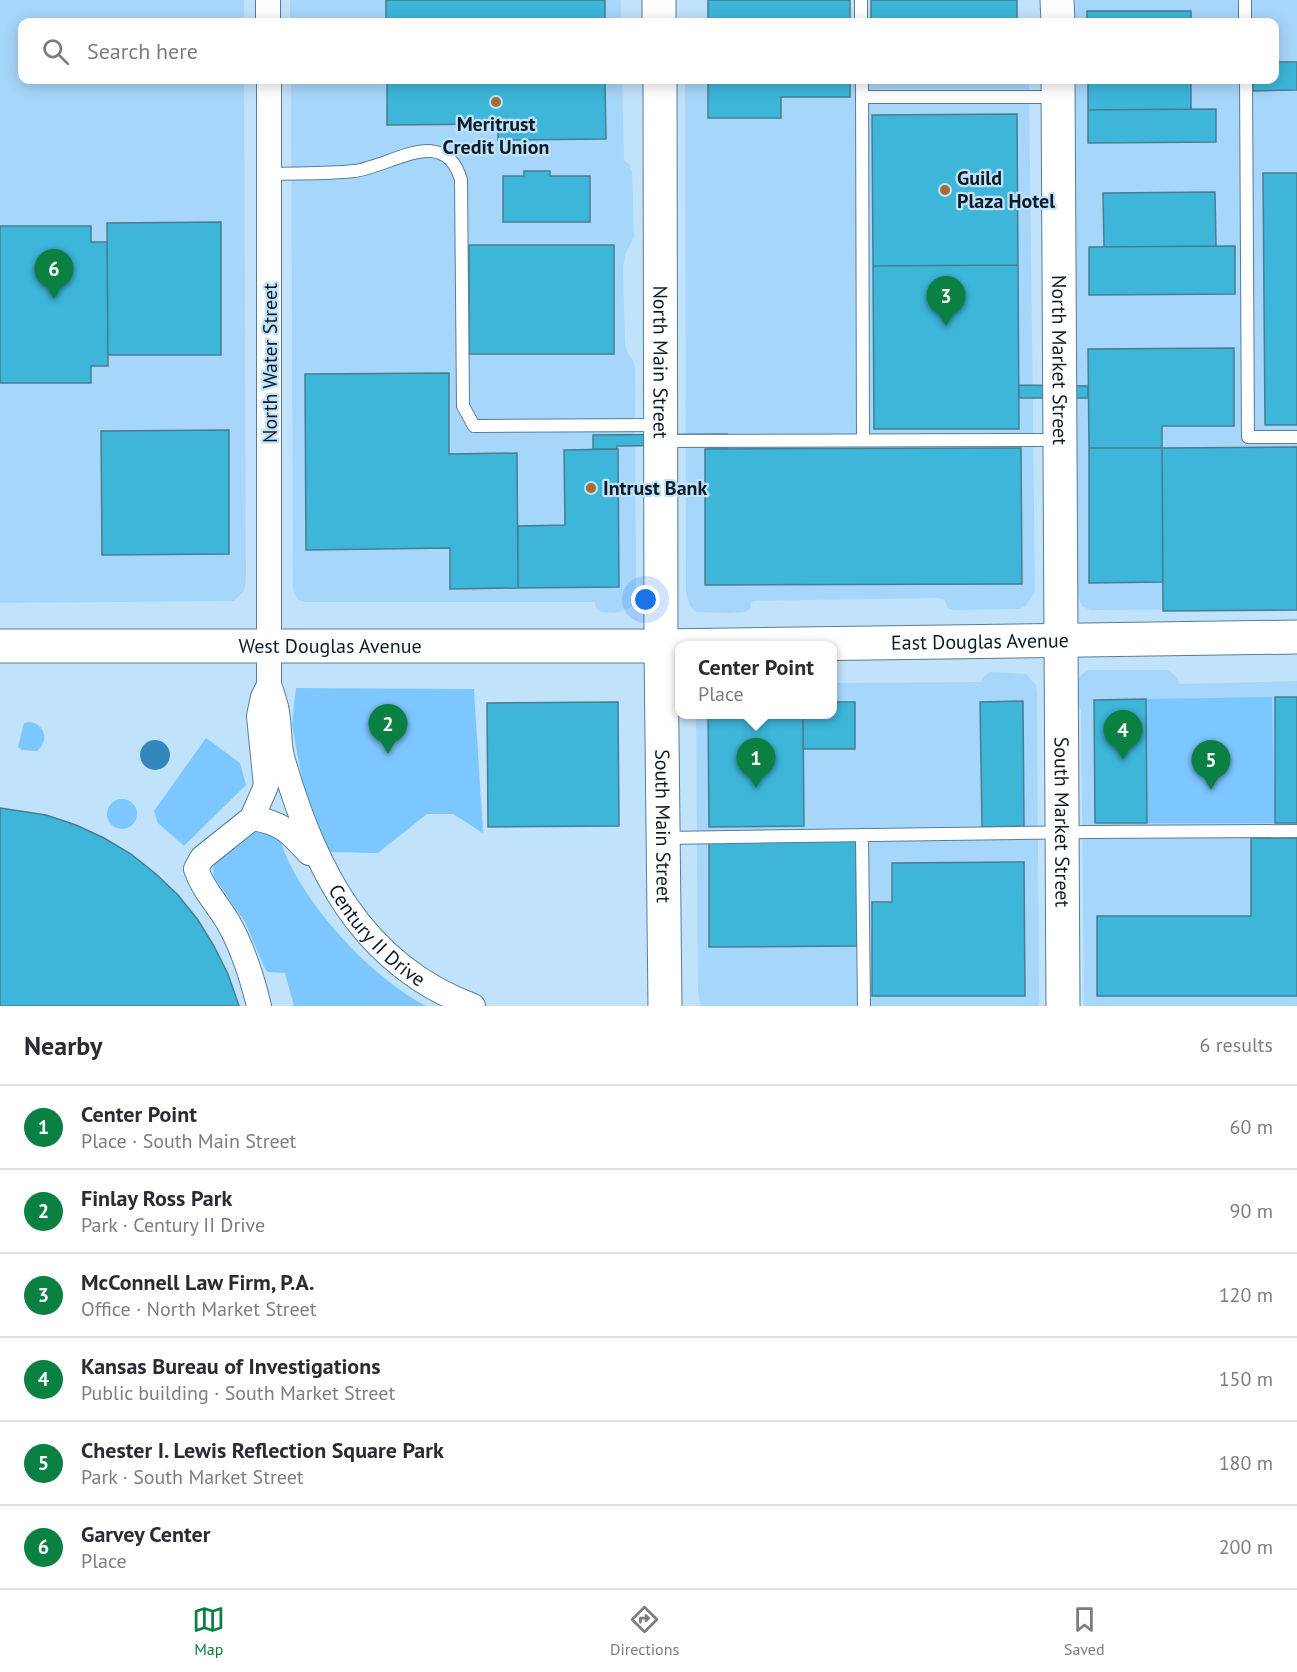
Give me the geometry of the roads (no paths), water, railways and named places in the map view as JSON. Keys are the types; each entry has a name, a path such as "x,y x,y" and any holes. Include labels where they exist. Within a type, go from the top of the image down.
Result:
{"street":[{"path":"268,0 268,18"},
{"path":"659,0 659,18"},
{"path":"1058,0 1058,18"},
{"name":"North Water Street","path":"269,84 269,646"},
{"name":"North Main Street","path":"660,84 661,646"},
{"name":"North Market Street","path":"1058,88 1061,640"},
{"name":"East Douglas Avenue","path":"837,643 1297,637"},
{"name":"South Market Street","path":"1061,640 1063,1006"},
{"name":"West Douglas Avenue","path":"0,646 661,646"},
{"name":"Century II Drive","path":"269,646 269,685 276,708 281,753 303,822 324,869 349,912 380,949 419,979 473,1006"},
{"name":"East Douglas Avenue","path":"661,646 675,646"},
{"name":"South Main Street","path":"661,646 664,1006"},
{"name":"Century II Drive","path":"269,685 259,716 266,786 252,818 271,821 287,829 324,869"},
{"path":"252,818 202,858 196,869 201,883 228,922 245,958 259,1006"}],"lane":[{"path":"861,0 861,18"},
{"path":"1245,0 1245,18"},
{"path":"862,84 863,440"},
{"path":"1246,84 1248,437 1297,437"},
{"path":"862,97 1058,88"},
{"path":"270,174 357,171 419,151 442,153 457,164 461,180 463,406 474,426 863,440 1060,440"},
{"path":"663,838 1297,831"},
{"path":"862,835 864,1006"}],"place":[{"name":"Meritrust Credit Union","path":"496,102"},
{"name":"Guild Plaza Hotel","path":"945,190"},
{"name":"Garvey Center","path":"54,299"},
{"name":"McConnell Law Firm, P.A.","path":"946,326"},
{"name":"Intrust Bank","path":"591,488"},
{"name":"Finlay Ross Park","path":"388,754"},
{"name":"Kansas Bureau of Investigations","path":"1123,760"},
{"name":"Center Point","path":"756,788"},
{"name":"Chester I. Lewis Reflection Square Park","path":"1211,790"}]}
